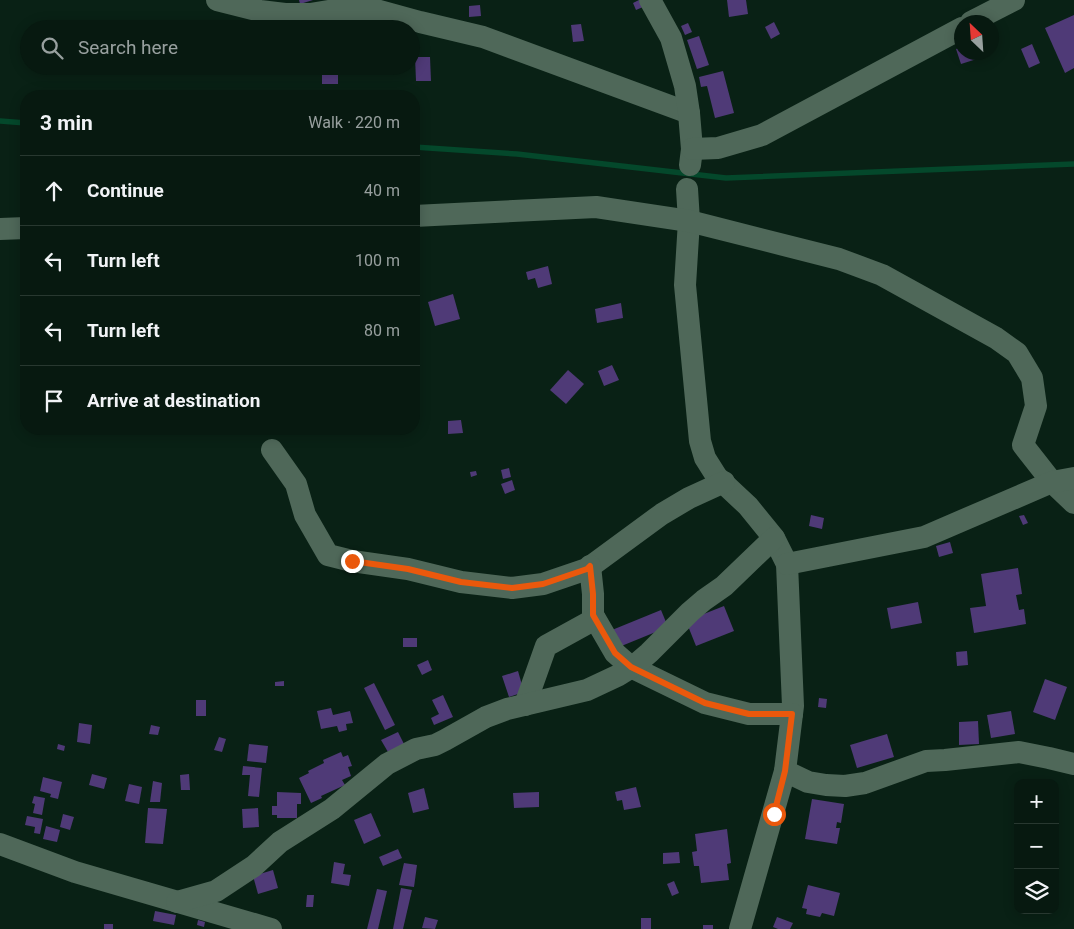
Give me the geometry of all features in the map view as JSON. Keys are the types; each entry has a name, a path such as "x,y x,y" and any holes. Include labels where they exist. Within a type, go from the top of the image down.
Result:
{"street":[{"path":"218,0 260,11 285,14 310,14 355,9 376,10 413,20"},
{"path":"650,0 671,38 685,86 689,113 691,157 762,135 954,32"},
{"path":"985,15 1014,0"},
{"path":"420,22 483,36 689,113"},
{"path":"687,189 689,221 685,285 700,442 704,458 717,476 748,506 774,538 787,564 793,706 785,771 740,929"},
{"path":"420,216 596,207 689,221 839,259 882,275 996,338 1017,353 1032,378 1036,406 1024,445 1063,480 1074,503"},
{"path":"0,229 20,228"},
{"path":"272,450 296,484 305,515 328,555 352,561 408,569 461,582 512,588 543,584 587,569 662,514 689,498 724,482"},
{"path":"787,564 924,537 1063,480"},
{"path":"177,902 216,891 224,886 254,866 280,842 332,809 387,764 416,749 435,745 486,717 507,709 587,690 619,675 648,653 704,600 724,586 774,538"},
{"path":"590,566 593,615 615,653 631,667 705,703 749,714 792,714"},
{"path":"526,705 546,646 595,619"},
{"path":"785,771 808,782 845,786 865,783 926,761 1019,752 1074,764"},
{"path":"0,844 75,872 271,929"}],"building":[{"path":"299,0 313,0 300,4"},
{"path":"639,0 643,7 636,10 633,3"},
{"path":"727,0 746,0 748,14 729,17"},
{"path":"480,5 481,16 469,17 469,6"},
{"path":"1074,15 1074,68 1065,73 1045,28"},
{"path":"774,22 780,34 771,39 765,27"},
{"path":"688,23 692,32 685,35 681,26"},
{"path":"581,24 584,41 573,42 571,25"},
{"path":"699,36 709,65 697,69 687,40"},
{"path":"1032,44 1040,63 1029,68 1021,49"},
{"path":"420,57 430,57 431,81 416,81 416,75 420,75"},
{"path":"960,60 974,60 961,64"},
{"path":"723,71 734,113 715,118 707,86 701,87 699,77"},
{"path":"322,75 338,75 338,84 322,84"},
{"path":"548,266 552,284 538,288 535,278 528,280 526,272"},
{"path":"453,294 460,319 435,326 428,302"},
{"path":"621,303 623,318 597,323 595,309"},
{"path":"612,365 619,380 604,386 598,371"},
{"path":"568,370 584,384 566,404 550,390"},
{"path":"461,420 463,433 448,434 448,421"},
{"path":"509,468 511,477 503,479 501,470"},
{"path":"476,471 477,475 471,477 470,472"},
{"path":"512,480 515,490 505,494 501,484"},
{"path":"811,515 824,518 822,529 809,526"},
{"path":"1024,515 1028,523 1023,525 1019,516"},
{"path":"950,542 953,553 939,557 936,546"},
{"path":"1018,568 1022,594 1016,595 1019,610 1024,609 1026,624 974,633 970,608 986,606 981,574"},
{"path":"918,602 922,623 891,629 887,608"},
{"path":"724,606 734,631 696,646 686,621"},
{"path":"661,610 668,627 619,647 612,630"},
{"path":"403,638 417,638 417,647 403,647"},
{"path":"967,651 968,665 957,666 956,652"},
{"path":"428,660 432,670 422,675 417,665"},
{"path":"518,671 524,692 509,697 502,676"},
{"path":"1045,679 1067,687 1055,720 1033,712"},
{"path":"284,681 284,686 275,686 275,682"},
{"path":"374,683 395,725 385,730 364,688"},
{"path":"443,695 453,717 434,725 431,718 439,714 432,700"},
{"path":"819,698 827,699 826,708 818,707"},
{"path":"196,700 206,700 206,716 196,716"},
{"path":"331,708 333,715 350,711 353,723 346,724 347,730 339,732 337,726 321,729 317,711"},
{"path":"1011,711 1015,734 991,738 987,715"},
{"path":"978,721 979,744 959,745 959,722"},
{"path":"79,723 92,725 90,744 77,742"},
{"path":"151,725 160,727 158,735 149,734"},
{"path":"398,732 404,744 388,752 381,740"},
{"path":"887,734 894,757 857,768 850,745"},
{"path":"219,737 226,739 222,752 214,750"},
{"path":"58,744 65,746 64,751 57,749"},
{"path":"249,744 268,746 266,763 247,761"},
{"path":"341,752 343,757 348,755 352,766 348,767 351,776 342,780 345,785 321,796 322,798 311,803 299,778 324,763 323,760"},
{"path":"243,766 262,768 259,797 248,796 250,775 242,775"},
{"path":"92,774 107,778 104,789 89,785"},
{"path":"189,774 190,790 181,790 180,775"},
{"path":"43,777 62,782 58,799 50,797 51,794 40,791"},
{"path":"153,781 162,783 160,802 150,802"},
{"path":"129,784 142,787 139,804 125,801"},
{"path":"636,787 641,807 624,810 622,800 617,801 615,792"},
{"path":"424,788 429,809 413,813 408,793"},
{"path":"277,792 301,793 301,804 297,804 297,818 277,818 277,815 272,815 272,806 277,806"},
{"path":"539,792 539,807 514,808 513,793"},
{"path":"34,796 45,798 42,815 33,813 35,804 32,803"},
{"path":"812,799 844,804 841,823 837,822 836,828 840,828 837,844 805,839"},
{"path":"148,808 167,809 163,844 145,843"},
{"path":"258,808 259,827 243,828 242,809"},
{"path":"371,813 381,836 364,844 354,820"},
{"path":"63,814 74,817 70,830 60,827"},
{"path":"27,816 43,819 40,834 34,833 35,827 25,825"},
{"path":"46,826 60,830 57,842 43,839"},
{"path":"727,829 731,863 727,864 729,880 701,883 699,866 694,866 692,852 697,851 695,834"},
{"path":"398,849 402,858 383,866 379,857"},
{"path":"679,852 680,863 663,864 663,853"},
{"path":"334,862 345,864 343,874 351,875 349,886 331,883"},
{"path":"404,863 417,865 414,887 399,885"},
{"path":"273,870 278,888 258,894 253,876"},
{"path":"674,881 679,893 672,896 667,884"},
{"path":"808,885 840,893 834,916 822,913 820,917 806,914 807,909 802,908"},
{"path":"401,888 412,890 403,929 393,929"},
{"path":"377,889 387,891 378,929 367,929"},
{"path":"307,895 314,895 313,907 306,907"},
{"path":"155,911 176,915 174,925 153,921"},
{"path":"425,917 438,920 435,929 422,928"},
{"path":"777,917 793,923 790,929 773,927"},
{"path":"641,918 651,918 651,929 641,929"},
{"path":"198,920 205,922 204,927 197,925"},
{"path":"104,924 113,924 113,929 104,929"},
{"path":"703,925 713,925 713,929 703,929"}],"waterway":[{"path":"0,121 20,123"},
{"path":"420,147 517,154 726,178 1074,164"}],"route":[{"path":"352,561 408,569 461,582 512,588 543,584 587,569 590,566 593,615 615,653 631,667 705,703 749,714 792,714 785,771 774,814"}]}
